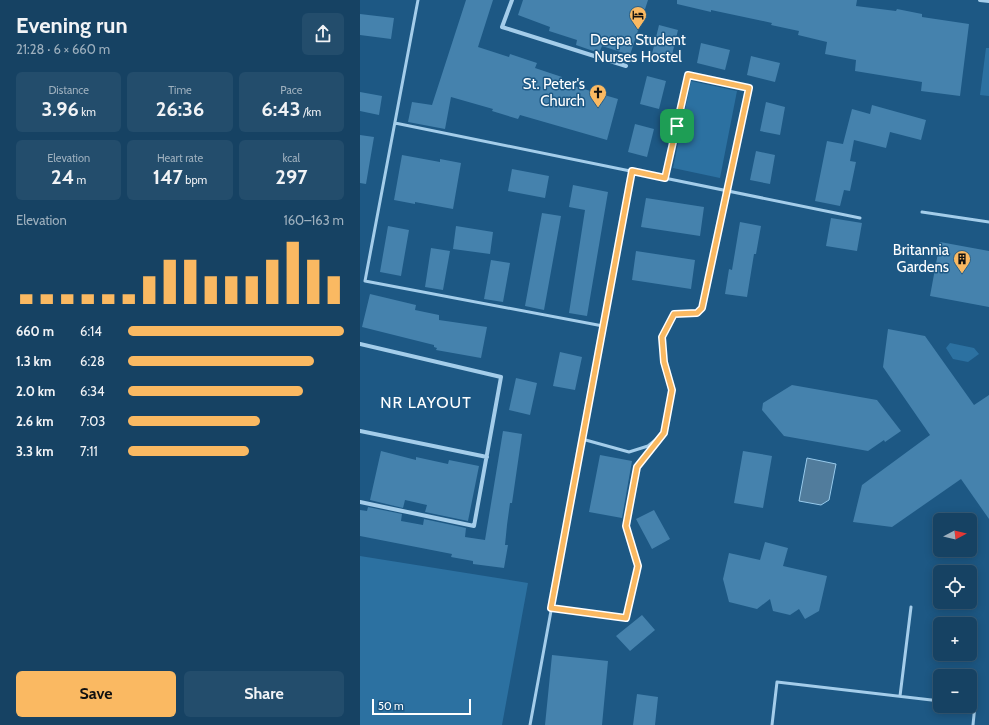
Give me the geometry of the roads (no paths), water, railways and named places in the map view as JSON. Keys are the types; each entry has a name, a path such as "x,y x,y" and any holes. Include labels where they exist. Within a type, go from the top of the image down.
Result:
{"street":[{"path":"512,0 502,27 626,66"},
{"path":"980,0 989,1"},
{"path":"360,344 501,377 474,526 360,502"},
{"path":"360,431 487,457"}],"lane":[{"path":"418,0 365,281 603,326"},
{"path":"551,608 626,618 638,566 626,526 637,467 664,433 672,390 664,362 662,337 674,314 697,313 702,308 749,88 688,75 665,178"},
{"path":"395,123 860,218"},
{"path":"530,725 632,171"},
{"path":"922,212 989,222"},
{"path":"582,439 629,452 648,446 664,433"},
{"path":"900,696 911,607"},
{"path":"772,725 777,682 933,700"},
{"path":"973,725 974,713"}],"place":[{"name":"Deepa Student Nurses Hostel","path":"638,30"},
{"name":"St. Peter's Church","path":"598,108"},
{"name":"Britannia Gardens","path":"962,274"}],"district":[{"name":"NR LAYOUT","path":"426,402"}]}
